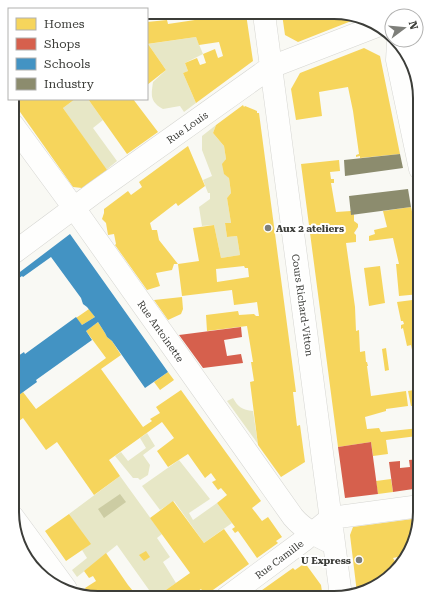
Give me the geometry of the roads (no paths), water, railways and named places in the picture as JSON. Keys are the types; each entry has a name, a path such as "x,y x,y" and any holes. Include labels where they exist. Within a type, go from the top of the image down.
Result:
{"street":[{"name":"Cours Richard-Vitton","path":"265,19 340,590"},
{"name":"Rue Louis","path":"19,249 271,67 371,28"},
{"path":"398,51 397,60 413,122"},
{"name":"Rue Antoinette","path":"19,133 74,208 293,517 312,534 334,544"},
{"path":"312,534 331,518 413,507"},
{"path":"21,528 60,581"},
{"name":"Rue Camille","path":"235,591 312,534"}],"place":[{"name":"Aux 2 ateliers","path":"268,228"},
{"name":"U Express","path":"359,560"}]}
